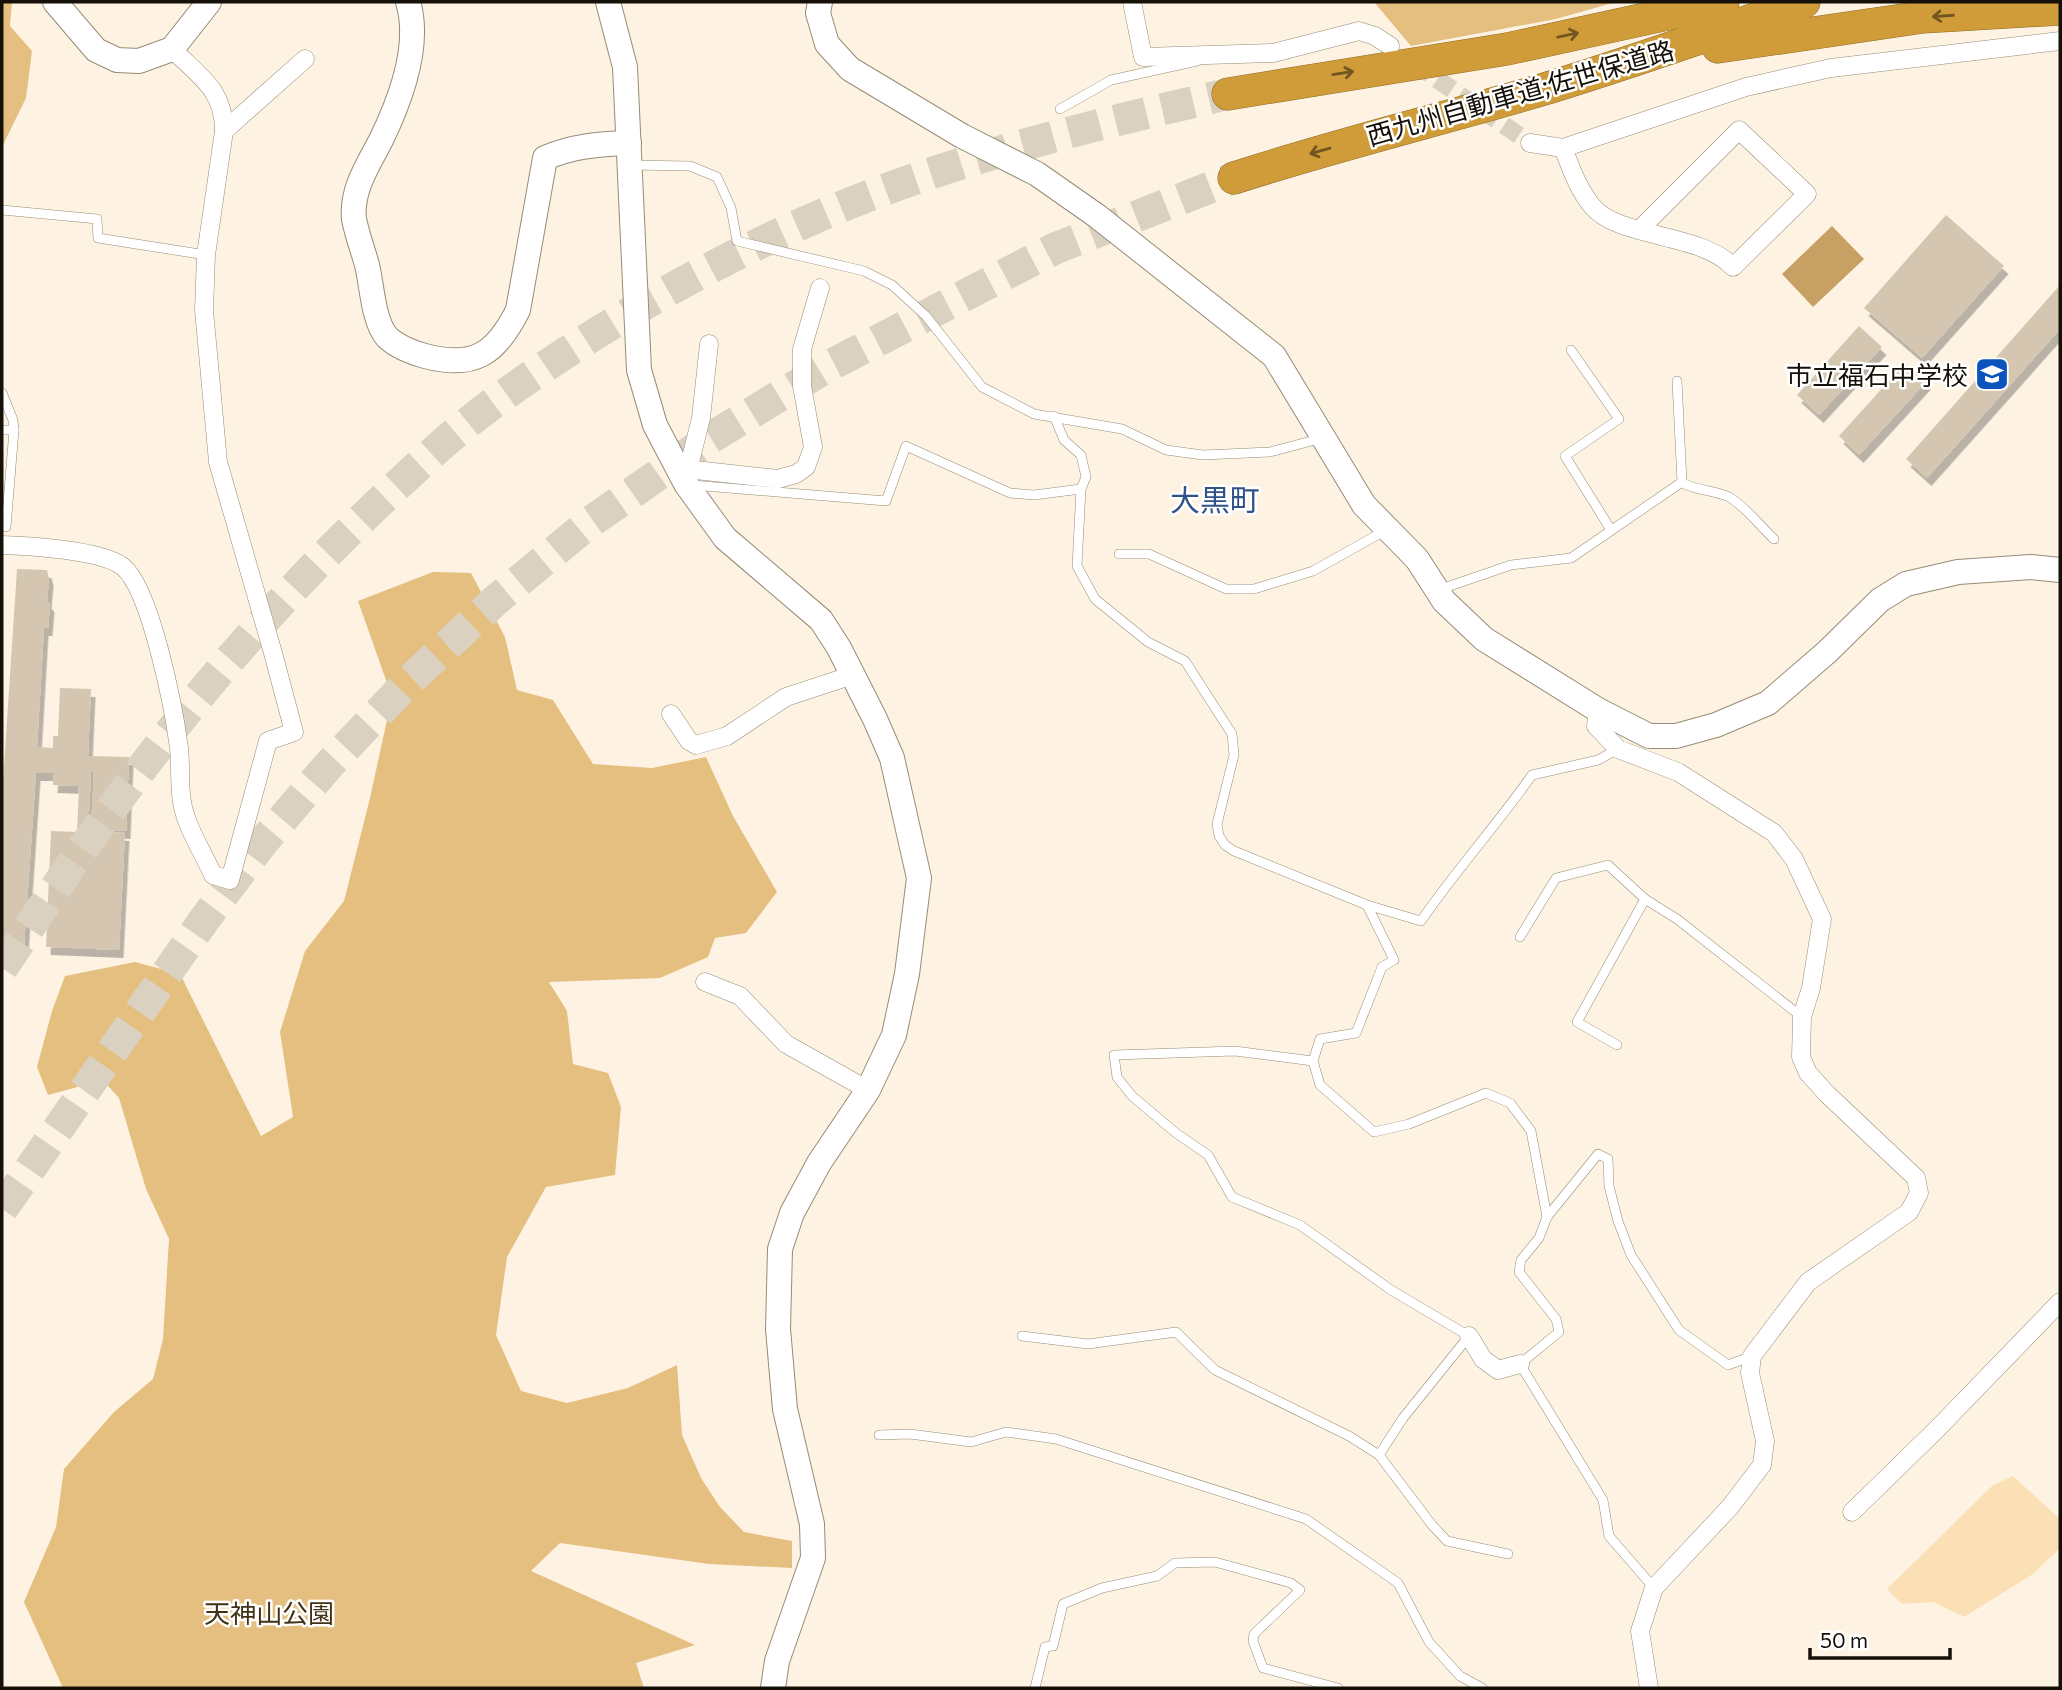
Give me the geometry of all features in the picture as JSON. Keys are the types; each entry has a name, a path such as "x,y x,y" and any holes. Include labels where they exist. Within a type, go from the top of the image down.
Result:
{"highway":[{"path":"1636,21 1682,2"},
{"name":"西九州自動車道;佐世保道路","path":"1228,94 1507,48 1723,2"},
{"name":"西九州自動車道;佐世保道路","path":"1234,178 1317,151 1644,58 1804,2"},
{"path":"1644,58 1923,17 2060,9"}],"street":[{"path":"55,2 96,50 117,60 139,61 172,48 209,2"},
{"path":"408,2 412,15 411,40 400,99 353,201 355,222 368,268 374,305 387,336 413,352 442,360 466,361 490,351 506,333 517,310 545,158 566,149 591,144 630,154"},
{"path":"608,2 625,67 639,370 655,425 681,476 725,538 821,620 853,675 892,758 919,878 907,974 894,1035 868,1090 819,1163 792,1213 780,1249 778,1329 785,1409 813,1524 813,1558 777,1661 773,1688"},
{"path":"820,2 818,13 827,44 850,69 962,136 1037,174 1097,216 1274,356 1364,505 1417,559 1444,601 1484,639 1598,710 1649,736 1676,736 1716,725 1768,703 1827,652 1880,600 1906,584 1958,572 2031,568 2060,570"},
{"path":"1132,2 1143,57 1273,53 1359,31 1376,36 1390,46"},
{"path":"1530,143 1563,148 1746,87 1830,68 2060,41"},
{"path":"2,545 92,555 121,565 135,580 171,699 180,751 182,803 214,875 230,880 268,741 294,732 274,653 218,462 204,310 206,255 224,131 224,111 216,93 172,48"},
{"path":"224,131 306,59"},
{"path":"1563,148 1579,187 1594,208 1616,222 1710,250 1733,267 1807,194 1739,130 1640,229"},
{"path":"681,476 778,479 796,474 806,467 813,447 802,386 802,349 820,288"},
{"path":"681,476 691,458 701,418 709,344"},
{"path":"671,715 689,741 695,745 727,736 786,697 853,675"},
{"path":"1598,710 1596,726 1618,749 1688,778 1774,833 1794,859 1822,919 1811,988 1802,1017 1801,1057 1808,1073 1916,1178 1919,1194 1909,1212 1808,1282 1752,1356 1750,1373 1765,1441 1762,1465 1730,1507 1654,1588 1640,1631 1648,1688"},
{"path":"705,982 740,996 786,1044 868,1090"},
{"path":"1852,1512 2060,1302"},
{"path":"1469,1336 1483,1359 1499,1370 1520,1364"}],"lane":[{"path":"1060,109 1111,80 1219,55"},
{"path":"630,154 690,166 717,177 731,208 737,241 864,271 892,285 926,316 982,387 1034,414 1122,429 1166,450 1203,455 1270,452 1323,438"},
{"path":"2,210 97,219 98,238 206,255"},
{"path":"1571,350 1619,419 1564,456 1611,530"},
{"path":"1677,382 1682,482 1686,486 1702,488 1730,498 1774,539"},
{"path":"2,393 13,420 14,430 6,527"},
{"path":"1054,416 1064,440 1081,454 1086,477 1081,489 1077,566 1094,598 1148,642 1185,661 1232,734 1234,755 1217,824 1224,845 1234,851 1367,905 1421,921 1532,775 1598,760 1618,749"},
{"path":"2,429 14,430"},
{"path":"681,476 886,501 906,446 1010,492 1034,495 1081,489"},
{"path":"1438,590 1511,565 1571,558 1682,482"},
{"path":"1119,554 1149,554 1226,589 1254,589 1313,571 1388,529"},
{"path":"1520,937 1556,878 1608,865 1645,899 1677,919 1802,1017"},
{"path":"1616,1045 1577,1022 1645,899"},
{"path":"1367,905 1394,961 1382,967 1356,1033 1320,1039 1312,1061 1320,1085 1374,1132 1409,1124 1486,1093 1510,1103 1531,1130 1548,1217"},
{"path":"1312,1061 1235,1051 1114,1055 1117,1077 1132,1096 1176,1133 1208,1155 1232,1197 1300,1225 1391,1290 1469,1336 1403,1418 1379,1455"},
{"path":"1654,1588 1609,1536 1603,1500 1520,1364 1559,1332 1556,1320 1519,1272 1521,1260 1539,1238 1548,1217 1598,1154 1608,1159 1609,1186 1631,1255 1679,1330 1728,1365 1752,1356"},
{"path":"1022,1336 1088,1344 1177,1332 1215,1370 1349,1436 1379,1455 1447,1541 1508,1554"},
{"path":"879,1435 910,1434 971,1442 1006,1432 1056,1439 1306,1519 1398,1583 1429,1642 1460,1676 1482,1688"},
{"path":"1035,1688 1045,1647 1053,1646 1063,1604 1102,1588 1157,1576 1175,1563 1215,1562 1291,1583 1300,1590 1254,1634 1253,1641 1262,1668 1338,1688"}],"shaded area":[{"path":"1832,226 1864,259 1813,307 1782,274"},
{"path":"2013,1476 2060,1519 2060,1548 2033,1574 1964,1617 1933,1602 1902,1604 1887,1589 1992,1486"}],"green space":[{"path":"2,2 12,2 10,26 32,51 26,98 2,147"},
{"path":"1374,2 1616,2 1556,19 1411,46"},
{"name":"天神山公園","path":"433,572 471,573 505,637 517,690 553,700 593,764 652,768 706,757 733,816 777,892 746,933 715,938 708,957 660,978 549,982 567,1011 573,1064 608,1073 621,1107 615,1175 546,1187 507,1257 496,1335 521,1391 567,1403 628,1388 677,1365 682,1435 701,1478 720,1507 744,1532 792,1541 792,1568 709,1564 560,1543 531,1571 695,1645 636,1663 644,1688 63,1688 24,1602 56,1527 64,1469 114,1412 153,1379 163,1339 169,1239 146,1189 119,1098 100,1077 48,1095 37,1067 52,1011 65,976 135,962 180,974 261,1136 293,1117 280,1032 305,951 344,901 392,697 358,601"}],"building":[{"path":"1946,215 2004,266 1922,358 1864,308"},
{"path":"2060,285 2060,329 1927,478 1906,459"},
{"path":"1859,326 1882,347 1819,415 1797,395"},
{"path":"1905,363 1926,382 1859,455 1839,436"},
{"path":"17,569 47,570 49,578 47,601 50,604 48,628 44,628 37,747 53,748 53,736 58,736 60,688 91,689 88,756 129,757 126,831 91,829 94,771 91,772 88,831 125,833 119,950 46,947 51,831 77,832 79,786 53,785 54,773 36,773 24,946 2,947 2,797"}],"tunnel":[{"path":"1415,64 1530,143"},
{"path":"2,968 131,782 235,654 347,534 438,448 492,404 609,325 732,257 817,217 968,161 1071,132 1228,94"},
{"path":"2,1209 204,920 262,843 328,766 407,683 496,600 589,523 709,439 825,368 1056,248 1234,178"}],"place":[{"name":"市立福石中学校","path":"1992,374"}],"district":[{"name":"大黒町","path":"1215,498"}]}
